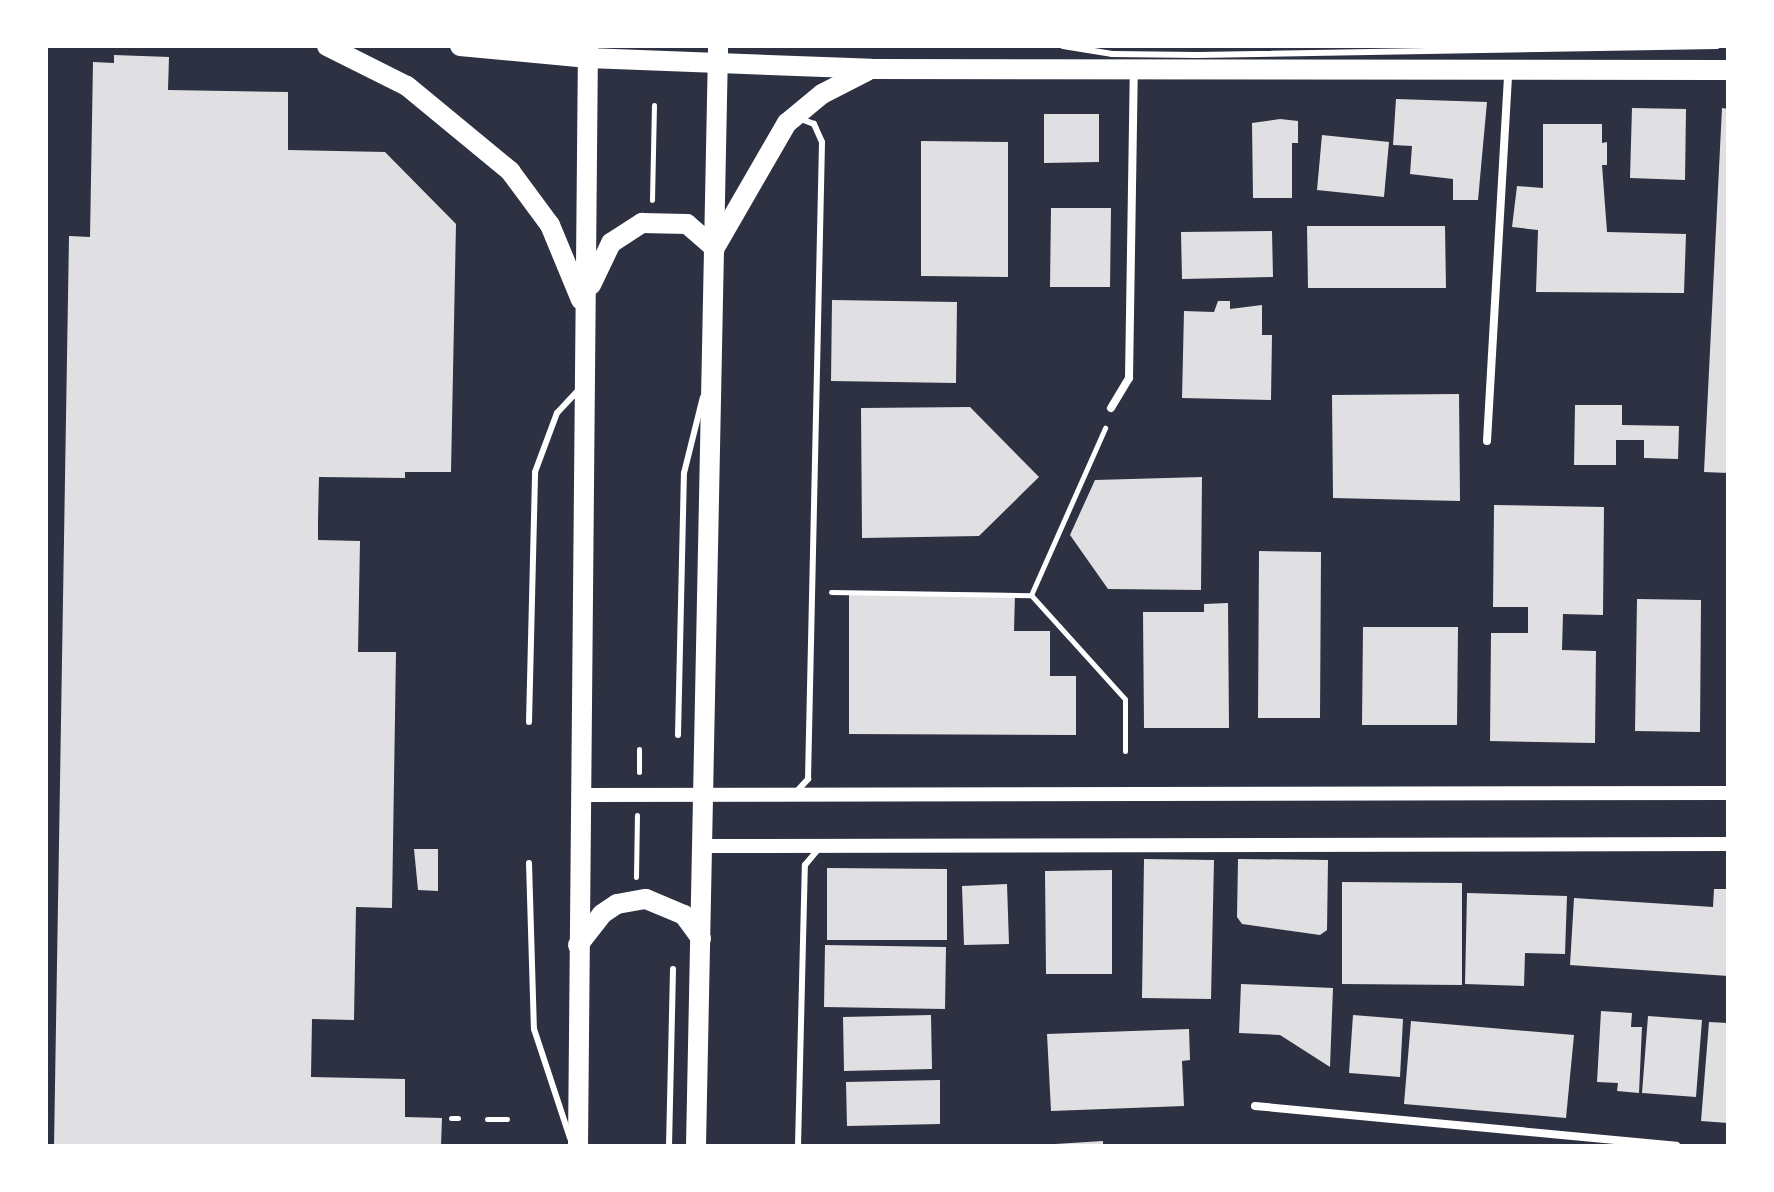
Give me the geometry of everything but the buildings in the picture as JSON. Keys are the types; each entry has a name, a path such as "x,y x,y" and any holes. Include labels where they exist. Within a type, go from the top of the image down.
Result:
{"main road":[{"path":"327,46 407,86 510,171 550,225 585,311"},
{"path":"460,46 718,55 871,69 1508,74 1728,70"},
{"path":"576,1146 588,52"},
{"path":"696,1146 718,55"},
{"path":"715,248 769,148 794,116 822,94 871,69"},
{"path":"585,311 602,255 625,231 642,223 673,221 700,230 715,248"},
{"path":"578,945 602,914 617,904 646,899 684,915 701,938"}],"street":[{"path":"1111,408 1129,378 1134,72"},
{"path":"1487,441 1508,74"},
{"path":"580,795 1728,793"},
{"path":"702,846 1728,844"},
{"path":"1255,1106 1676,1146"}],"lane":[{"path":"1063,46 1112,54 1198,55 1717,46"},
{"path":"792,796 808,779 822,142 814,124 794,116"},
{"path":"678,735 684,473 712,372"},
{"path":"529,722 535,472 557,413 584,384"},
{"path":"798,1146 805,865 820,846"},
{"path":"529,863 534,1029 576,1146"},
{"path":"669,1146 673,969"}],"path":[{"path":"652,209 654,105"},
{"path":"1031,595 1105,428"},
{"path":"822,592 1031,595 1125,699 1125,751"},
{"path":"639,749 639,773"},
{"path":"636,886 637,815"},
{"path":"487,1119 507,1119"}]}
